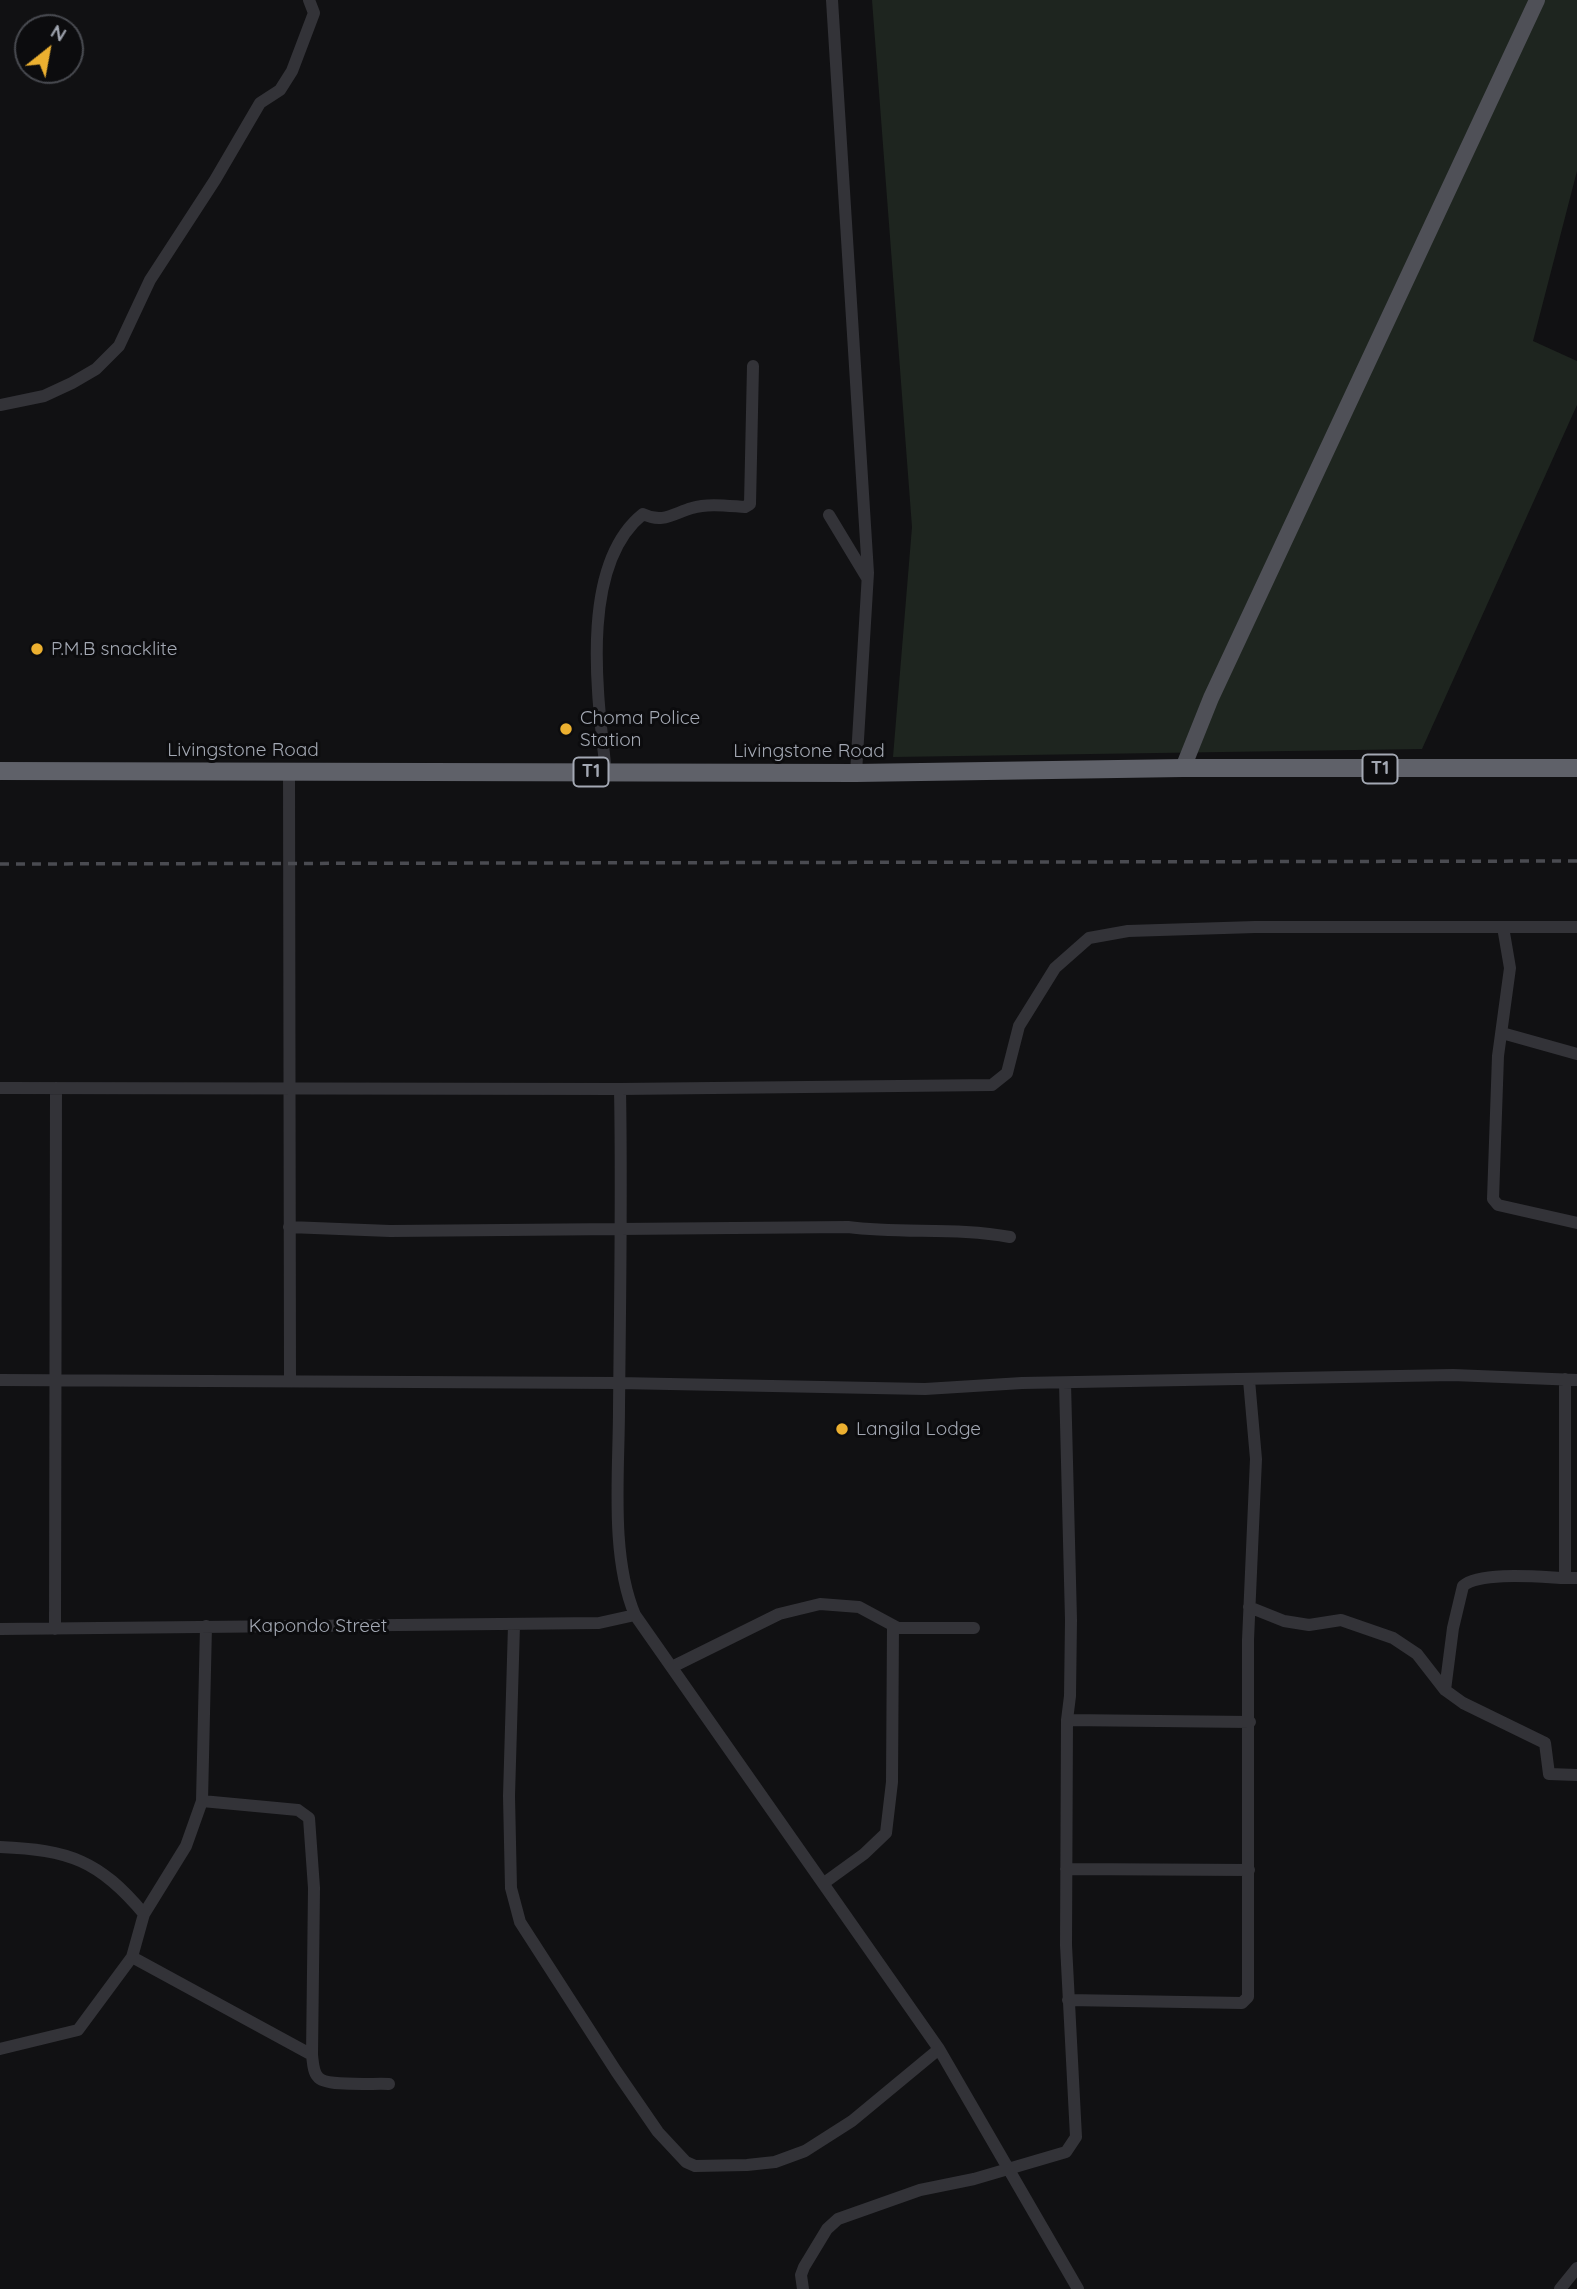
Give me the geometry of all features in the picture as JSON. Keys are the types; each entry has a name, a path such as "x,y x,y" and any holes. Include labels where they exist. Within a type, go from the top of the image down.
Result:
{"highway":[{"name":"Livingstone Road","path":"0,771 856,773 1183,768 1577,768"}],"main road":[{"path":"1183,768 1210,698 1537,0"}],"street":[{"path":"0,405 44,396 72,383 96,369 119,346 150,281 215,180 260,103 280,90 292,71 314,13 309,0"},
{"path":"832,0 845,167 867,579 856,773"},
{"path":"606,772 598,675 598,627 610,560 633,522 643,514 653,519 675,517 693,508 745,507 750,504 753,366"},
{"path":"829,514 867,579"},
{"path":"289,771 290,1381"},
{"path":"0,1088 620,1089 992,1084 1007,1073 1019,1026 1055,968 1089,938 1128,931 1255,927 1577,927"},
{"path":"1503,927 1510,968 1498,1056 1493,1199 1498,1205 1577,1223"},
{"path":"1502,1033 1577,1054"},
{"path":"55,1629 56,1088"},
{"path":"620,1089 619,1382 622,1577 635,1615 674,1666 939,2049 1078,2289"},
{"path":"289,1227 390,1231 848,1227 878,1231 990,1233 1010,1237"},
{"path":"0,1380 619,1382 925,1389 1065,1383 1453,1375 1571,1380 1571,1578 1504,1577 1468,1581 1463,1586 1453,1628 1445,1690"},
{"path":"1068,2000 1242,2003 1246,2001 1250,1988 1249,1607 1256,1459 1249,1380"},
{"path":"803,2289 801,2276 804,2267 827,2229 838,2219 920,2190 974,2179 1009,2166 1066,2152 1075,2140 1068,2000 1066,1869 1071,1620 1065,1383"},
{"path":"674,1666 779,1614 820,1604 859,1607 893,1626 974,1628"},
{"path":"1249,1607 1297,1623 1341,1620 1392,1638 1417,1654 1445,1690 1463,1703 1545,1743 1549,1774 1577,1775"},
{"name":"Kapondo Street","path":"0,1629 514,1625 599,1623 635,1615"},
{"path":"514,1625 509,1809 511,1888 520,1922 588,2031 658,2132 686,2162 695,2166 747,2165 775,2162 805,2151 852,2121 939,2049"},
{"path":"0,2049 78,2030 132,1957 144,1914 186,1846 202,1801 206,1626"},
{"path":"824,1883 864,1854 886,1833 892,1782 893,1626"},
{"path":"1067,1720 1250,1722"},
{"path":"202,1801 298,1810 309,1818 314,1888 312,2056 315,2074 323,2082 389,2084"},
{"path":"0,1847 53,1851 79,1858 117,1883 144,1914"},
{"path":"1066,1869 1249,1870"},
{"path":"132,1957 312,2056"},
{"path":"1560,2289 1577,2268"}],"shaded area":[{"path":"872,0 1577,0 1577,171 1533,341 1577,361 1577,405 1422,749 893,757 912,527"}],"railway":[{"path":"0,864 1577,861"}],"place":[{"name":"P.M.B snacklite","path":"37,649"},
{"name":"Choma Police Station","path":"566,729"},
{"name":"Langila Lodge","path":"842,1429"}]}
